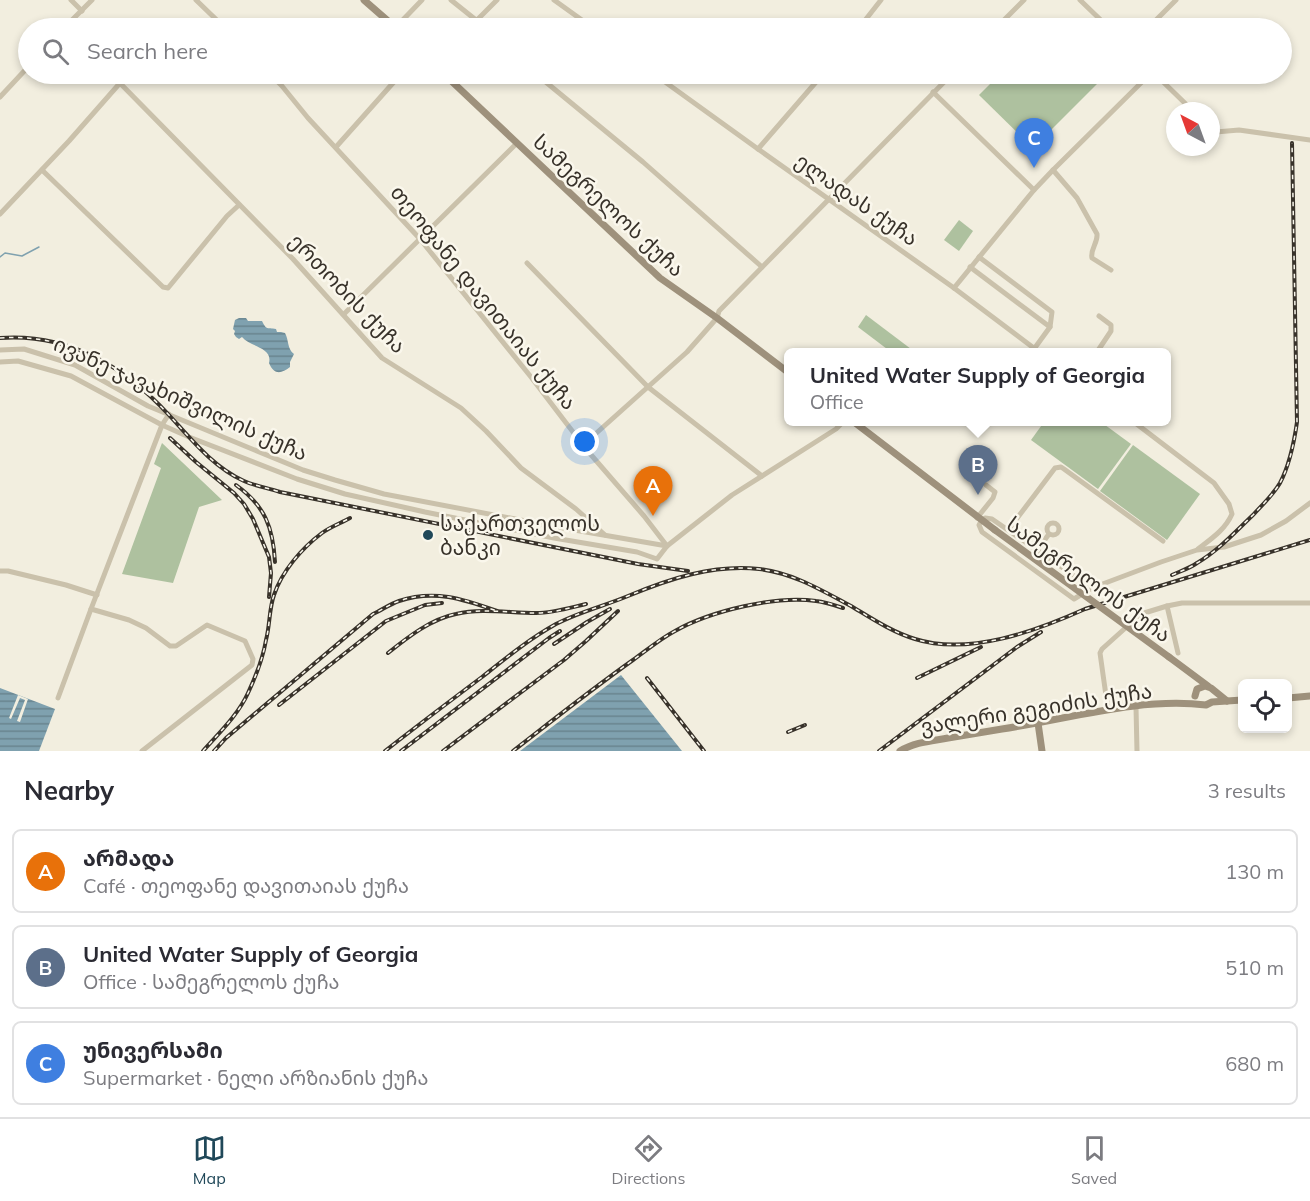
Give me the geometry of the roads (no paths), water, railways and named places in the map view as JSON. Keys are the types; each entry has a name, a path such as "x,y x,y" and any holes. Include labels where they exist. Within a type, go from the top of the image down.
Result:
{"main road":[{"path":"364,0 384,18"},
{"name":"სამეგრელოს ქუჩა","path":"455,84 660,278 717,318 784,370"},
{"name":"სამეგრელოს ქუჩა","path":"859,426 979,519 1192,673 1227,701"},
{"path":"1192,673 1199,703 1206,705 1212,702 1238,700"},
{"path":"1196,693 1202,686 1210,687 1214,695 1212,702"},
{"name":"ვალერი გეგიძის ქუჩა","path":"1178,703 1196,693"},
{"path":"1292,698 1310,696"},
{"name":"ვალერი გეგიძის ქუჩა","path":"900,751 920,742 1108,710 1199,703"},
{"path":"1038,723 1042,751"}],"street":[{"path":"71,0 82,11"},
{"path":"76,18 92,0"},
{"path":"196,0 215,18"},
{"path":"405,18 422,0"},
{"path":"451,0 474,18"},
{"path":"479,18 497,0"},
{"path":"554,0 579,18"},
{"path":"866,18 881,0"},
{"path":"1006,18 1024,0"},
{"path":"1080,0 1099,18"},
{"path":"1158,18 1176,0"},
{"path":"0,97 18,78"},
{"path":"0,214 119,84"},
{"name":"ერთობის ქუჩა","path":"121,84 293,260 382,358 461,408 521,468 576,509 606,536"},
{"name":"თეოფანე დავითაიას ქუჩა","path":"280,84 308,118 420,239 583,445 667,546"},
{"path":"336,147 392,84"},
{"path":"548,84 652,170 762,267"},
{"name":"ელადას ქუჩა","path":"668,84 954,288 1033,348"},
{"path":"758,149 814,84"},
{"path":"583,445 687,351 717,318 719,311 941,84"},
{"path":"954,288 1034,190 1140,84"},
{"path":"1165,84 1184,102"},
{"path":"933,92 1034,190"},
{"path":"1220,132 1239,130 1310,140"},
{"path":"344,315 517,143"},
{"path":"42,170 163,287 168,288 227,216 240,205"},
{"path":"1053,170 1077,198 1097,234 1092,258 1111,270"},
{"path":"979,257 1052,312 1050,327 1039,348"},
{"path":"527,263 648,387 762,476"},
{"path":"970,267 1050,327"},
{"path":"1099,316 1111,325 1111,331 1100,348"},
{"name":"ივანე ჯავახიშვილის ქუჩა","path":"0,350 24,349 75,365 141,402 303,470 335,480 384,494 667,546"},
{"path":"0,362 18,361 71,376 162,425 297,479 345,494 554,538 637,552 657,560 667,546 732,495 839,426"},
{"path":"58,698 162,425 169,414"},
{"path":"1139,426 1214,483 1232,510 1227,524 1197,550"},
{"path":"1009,530 1055,468 1061,467 1163,541"},
{"path":"986,485 995,492 979,519 982,532 1073,599 1092,588 1197,550 1224,547 1261,536 1310,503"},
{"path":"979,519 990,518 1092,588"},
{"path":"1038,549 1049,534"},
{"path":"0,571 57,583 97,595"},
{"path":"1108,710 1100,653 1105,644 1141,614 1182,603 1310,603"},
{"path":"1167,606 1178,653"},
{"path":"91,609 129,620 146,628 170,646 176,646 207,626 245,641 253,658 252,665 142,751"},
{"path":"1136,707 1137,751"}],"water":[{"path":"246,318 248,321 262,321 266,327 285,333 290,350 294,354 290,367 281,372 275,371 264,350 242,337 239,339 236,337 233,329 235,320"},
{"path":"621,675 682,751 520,751"},
{"path":"0,688 55,709 39,751 0,751"}],"waterway":[{"path":"0,257 5,253 22,256 39,247"}],"railway":[{"path":"1172,575 1212,552 1253,515 1280,483 1291,453 1297,422 1292,143"},
{"path":"0,338 49,341 93,356 114,368 152,397 212,460 244,481 280,492 638,564 688,571"},
{"path":"170,438 244,504 269,557 271,573 269,597"},
{"path":"236,485 254,501 266,518 272,538 275,562"},
{"path":"203,751 234,716 251,687 263,653 272,600 282,577 300,553 315,539 328,529 350,518"},
{"path":"385,751 518,649 556,624 659,584 692,574 742,568 784,574 818,588 906,636 957,645 980,643 1024,633 1085,609 1310,540"},
{"path":"214,751 226,738 373,614 392,604 412,597 436,596 460,599 497,611"},
{"path":"513,751 669,634 706,617 744,606 782,600 816,601 843,608"},
{"path":"279,705 386,621 425,605 442,603"},
{"path":"388,653 429,624 447,616 486,611 542,613 586,604"},
{"path":"554,644 610,609"},
{"path":"443,751 564,660 618,611"},
{"path":"401,751 560,631"},
{"path":"879,751 1017,647 1041,632"},
{"path":"917,678 981,647"},
{"path":"647,678 704,751"},
{"path":"788,732 805,725"}],"place":[{"name":"უნივერსამი","path":"1034,168"},
{"name":"United Water Supply of Georgia","path":"978,495"},
{"name":"არმადა","path":"653,516"},
{"name":"საქართველოს ბანკი","path":"428,535"}]}
